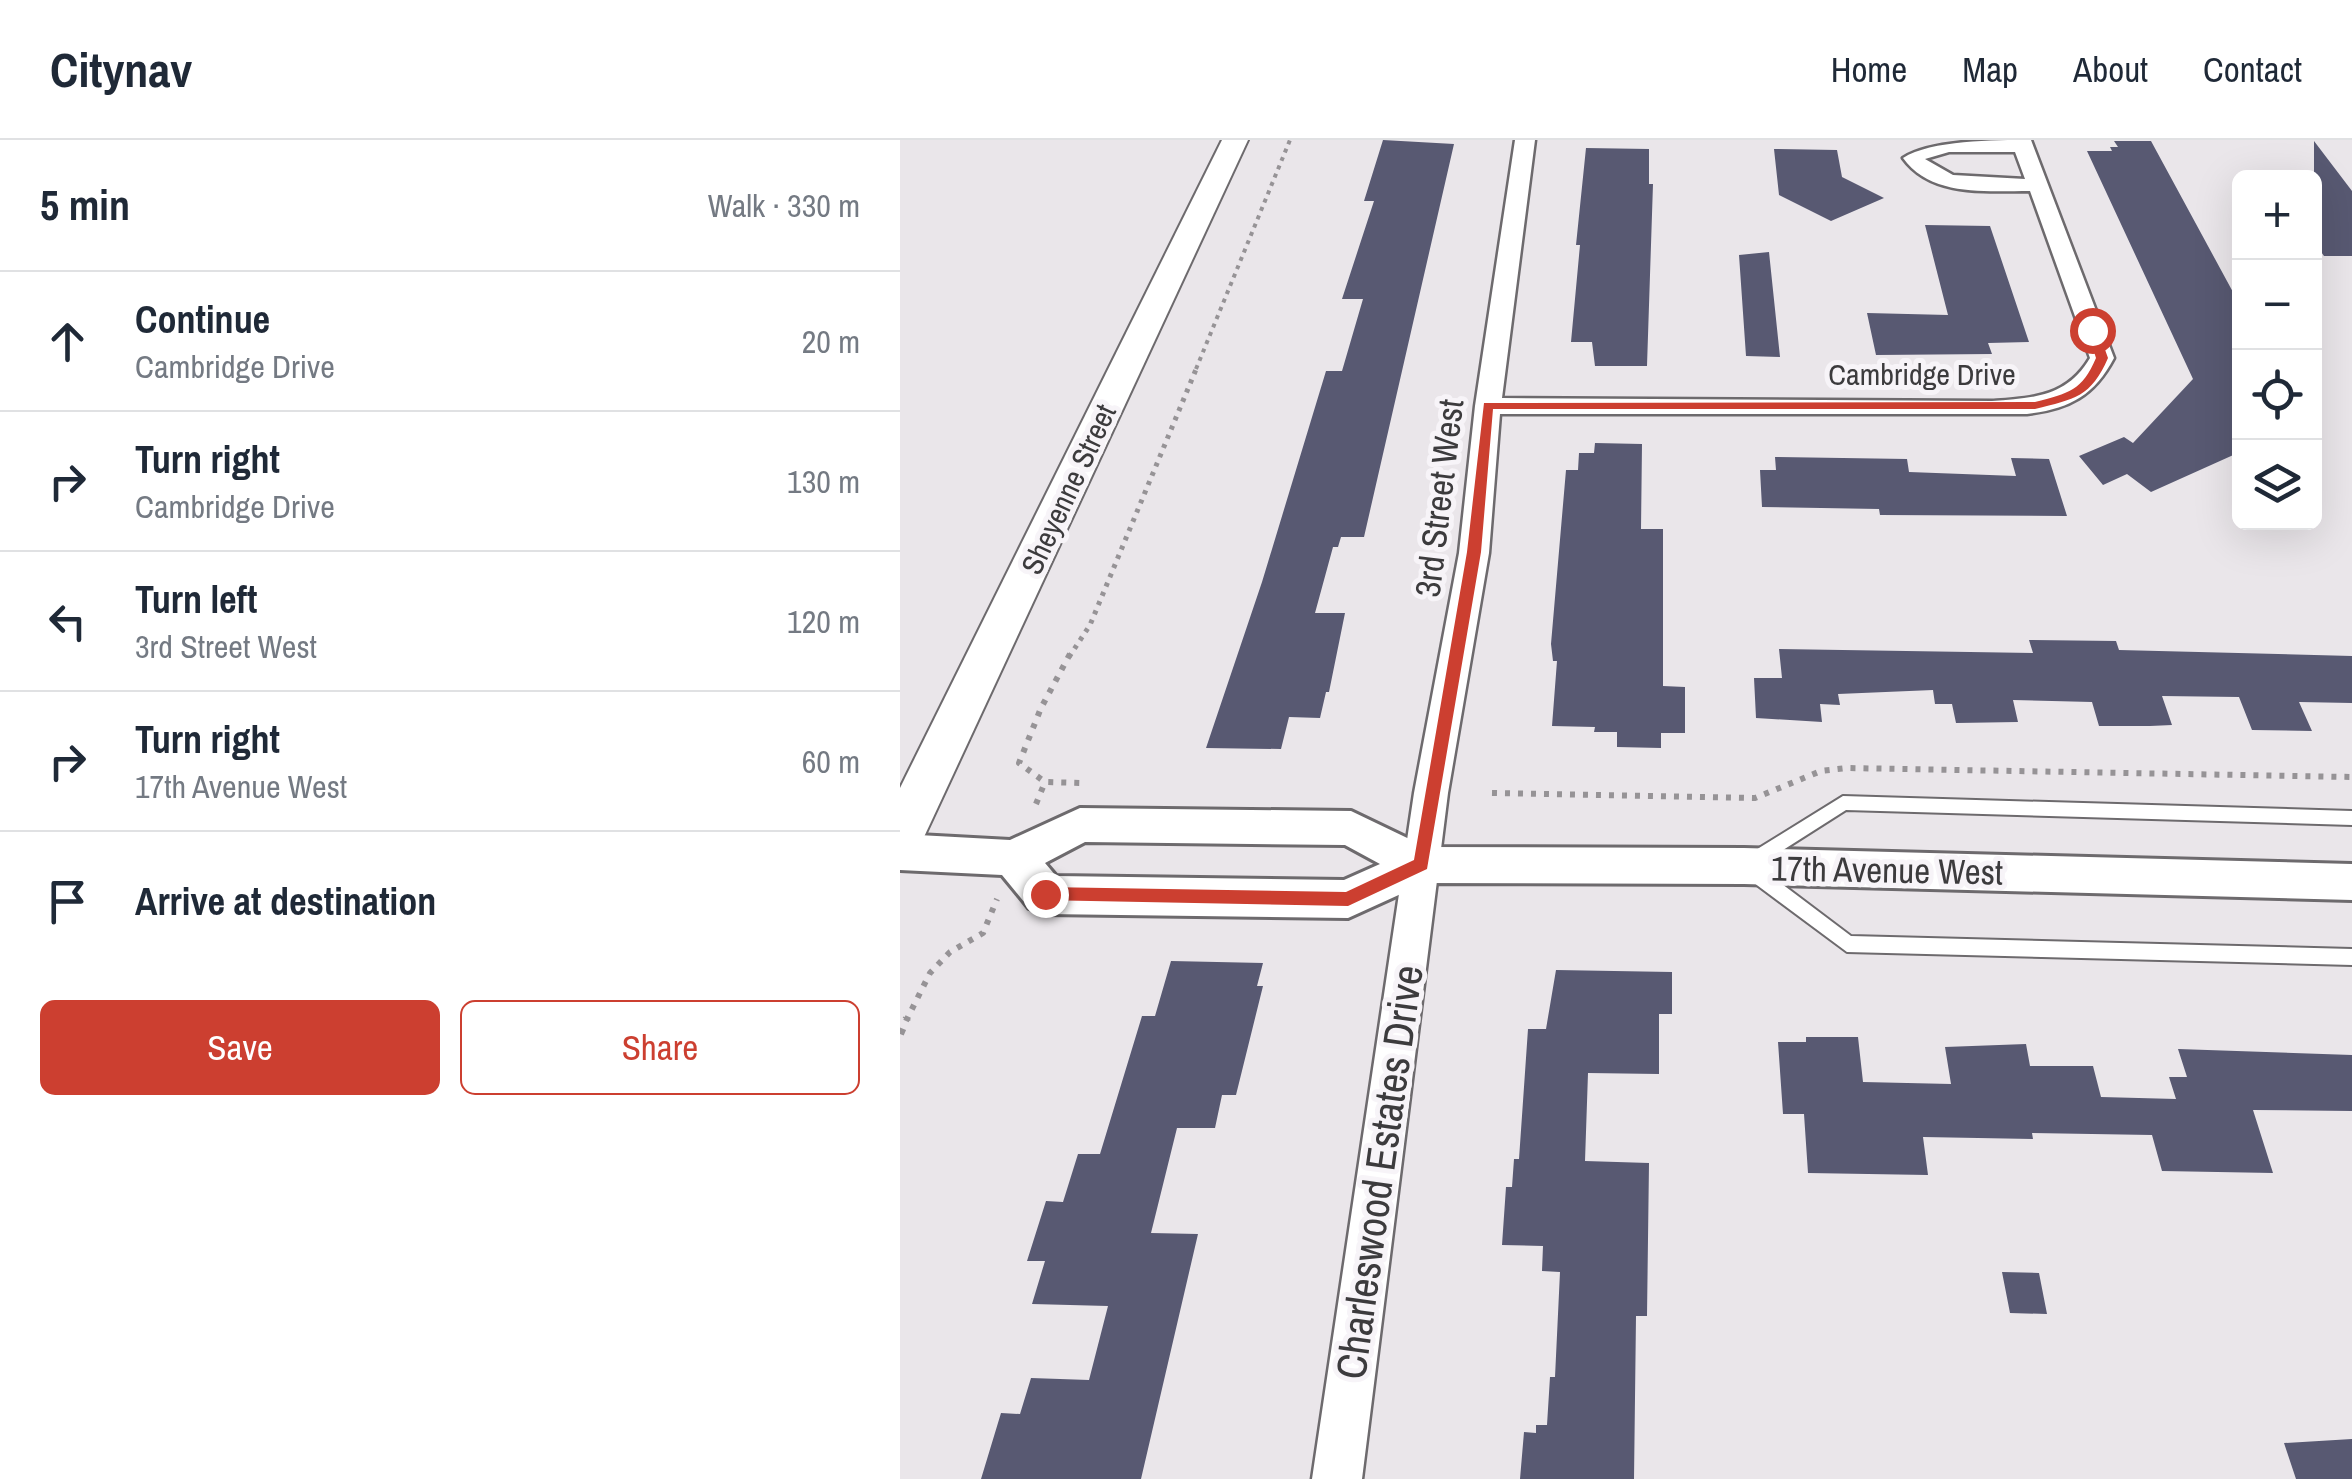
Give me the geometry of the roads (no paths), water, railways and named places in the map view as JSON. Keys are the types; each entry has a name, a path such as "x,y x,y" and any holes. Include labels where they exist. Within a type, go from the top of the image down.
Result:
{"main road":[{"name":"Sheyenne Street","path":"900,838 1236,140"}],"street":[{"name":"3rd Street West","path":"1421,864 1474,552 1488,406 1526,140"},
{"name":"Cambridge Drive","path":"1488,406 1992,408 2035,406 2067,398 2090,384 2102,358 2022,143"},
{"path":"2022,143 1934,146 1920,150 1913,158 1918,169 1933,178 2037,184"},
{"name":"17th Avenue West","path":"900,852 1014,858 1080,825 1351,828 1421,864"},
{"name":"17th Avenue West","path":"1014,858 1045,894 1348,899 1421,864 1744,866 2352,882"},
{"name":"Charleswood Estates Drive","path":"1337,1479 1421,864"}],"lane":[{"path":"2352,818 1843,804 1744,866 1847,944 2352,957"}]}
